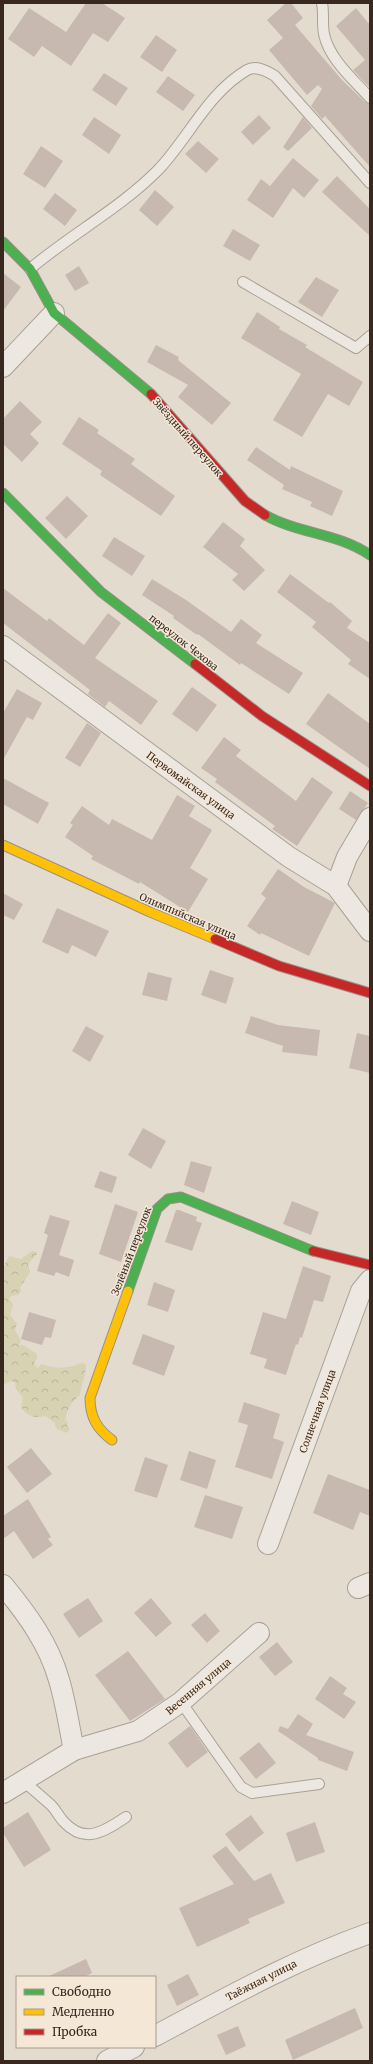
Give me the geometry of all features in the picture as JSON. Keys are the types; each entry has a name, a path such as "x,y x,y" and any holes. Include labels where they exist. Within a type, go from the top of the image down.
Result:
{"street":[{"name":"Звёздный переулок","path":"3,242 30,269 54,313 158,400 232,488 261,514 287,525 354,545 370,555"},
{"path":"3,367 54,313"},
{"name":"переулок Чехова","path":"3,493 101,592 262,716 370,786"},
{"name":"Первомайская улица","path":"3,646 289,857 336,886 370,931"},
{"path":"336,886 347,857 370,818"},
{"name":"Олимпийская улица","path":"3,845 150,912 279,966 370,993"},
{"name":"Зелёный переулок","path":"112,1440 100,1432 92,1420 89,1410 90,1398 157,1209 168,1199 181,1197 311,1250 370,1265"},
{"name":"Солнечная улица","path":"268,1544 361,1291 370,1280"},
{"path":"3,1585 28,1614 45,1644 59,1680 74,1750"},
{"name":"Весенняя улица","path":"3,1793 74,1750 138,1731 181,1702 259,1634"},
{"name":"Таёжная улица","path":"156,2035 259,1980 324,1949 370,1933"},
{"path":"107,2061 132,2048"}],"lane":[{"path":"322,3 324,33 329,48 338,61 370,98"},
{"path":"30,269 54,248 123,201 158,169 180,144 218,92 249,69 264,69 275,76 370,183"},
{"path":"243,282 356,348 370,336"},
{"path":"181,1702 241,1787 252,1793 319,1784"},
{"path":"23,1781 52,1806 63,1822 72,1830 86,1835 97,1834 126,1817"}],"green space":[{"path":"32,1251 37,1252 37,1254 28,1264 30,1272 20,1288 21,1291 18,1295 11,1296 9,1299 13,1304 10,1315 17,1324 15,1330 21,1341 19,1345 23,1345 37,1354 37,1358 34,1363 37,1368 42,1364 58,1368 83,1363 86,1365 80,1395 70,1406 65,1420 68,1422 67,1426 70,1429 67,1433 57,1429 55,1423 45,1416 35,1417 28,1415 21,1407 23,1398 16,1389 15,1383 12,1381 3,1385 3,1269 9,1256 21,1259"}],"building":[{"path":"86,3 102,3 125,18 108,42 93,33 71,66 42,46 34,57 8,39 29,8 66,32"},
{"path":"286,3 291,3 303,18 295,25 342,80 365,102 370,104 370,167 325,116 322,119 311,106 322,89 318,85 307,95 269,50 283,38 267,20"},
{"path":"356,8 370,25 370,88 353,70 365,60 336,26"},
{"path":"156,35 177,50 162,72 140,57"},
{"path":"104,73 128,88 116,106 92,90"},
{"path":"168,76 195,95 183,111 156,92"},
{"path":"259,115 271,128 253,145 241,132"},
{"path":"94,117 121,135 109,154 82,135"},
{"path":"303,117 312,128 288,151 283,147"},
{"path":"198,141 219,159 206,173 185,154"},
{"path":"41,146 63,161 45,188 23,174"},
{"path":"293,158 319,180 304,198 293,188 273,218 247,200 261,179 270,186"},
{"path":"337,176 370,209 370,236 322,192"},
{"path":"155,190 174,207 157,226 139,210"},
{"path":"55,193 77,210 65,226 43,209"},
{"path":"233,229 260,245 250,261 223,246"},
{"path":"79,266 89,283 75,291 65,275"},
{"path":"3,273 21,287 3,311"},
{"path":"316,277 339,290 322,317 298,302"},
{"path":"257,312 280,327 279,329 307,345 305,347 363,382 349,406 328,394 302,437 273,420 301,374 241,338"},
{"path":"156,345 179,357 178,360 231,403 212,425 178,397 188,385 147,362"},
{"path":"20,401 42,422 30,434 39,443 22,462 3,444 3,419"},
{"path":"79,417 99,430 97,433 135,459 131,464 175,496 161,516 100,475 102,471 62,444"},
{"path":"256,447 290,470 291,466 343,491 332,516 310,506 312,502 282,489 284,485 247,460"},
{"path":"67,496 88,516 66,539 45,518"},
{"path":"223,522 245,539 240,546 265,570 244,591 232,580 238,574 203,547"},
{"path":"114,537 145,556 132,576 102,556"},
{"path":"290,574 329,603 330,602 352,621 347,628 370,643 370,679 348,664 351,660 312,627 316,622 277,592"},
{"path":"152,579 186,600 231,632 241,619 262,635 256,643 303,673 289,694 241,663 240,665 198,634 197,635 173,618 174,616 142,595"},
{"path":"3,588 47,621 49,618 84,645 108,613 121,623 95,658 158,701 141,725 109,701 105,707 88,694 90,690 3,623"},
{"path":"192,687 217,705 197,732 172,714"},
{"path":"17,689 42,703 33,720 27,717 3,760 3,713"},
{"path":"328,693 370,724 370,769 306,724"},
{"path":"87,723 101,733 80,767 65,758"},
{"path":"224,737 241,750 236,756 296,801 312,777 333,792 297,846 272,829 275,826 215,782 217,779 201,768"},
{"path":"3,778 49,803 38,824 3,804"},
{"path":"350,791 368,803 356,820 339,809"},
{"path":"177,795 195,806 189,816 212,830 190,868 208,879 188,912 140,882 139,884 91,859 93,856 65,837 73,825 70,823 82,806 109,825 112,819 152,840"},
{"path":"278,869 304,887 335,903 309,956 261,933 260,935 247,926 266,898 261,894"},
{"path":"3,893 23,904 14,920 3,915"},
{"path":"57,908 109,931 96,957 72,945 68,954 42,942"},
{"path":"210,970 234,978 226,1004 201,995"},
{"path":"148,972 172,978 167,1001 142,995"},
{"path":"251,1016 278,1025 320,1030 317,1056 282,1052 283,1046 245,1033"},
{"path":"86,1026 104,1036 90,1062 72,1051"},
{"path":"357,1033 370,1036 370,1073 349,1068"},
{"path":"143,1128 166,1141 151,1169 128,1155"},
{"path":"191,1161 212,1167 204,1193 184,1185"},
{"path":"100,1171 117,1177 112,1193 94,1187"},
{"path":"292,1201 319,1212 311,1235 283,1224"},
{"path":"115,1204 138,1212 121,1262 99,1254"},
{"path":"176,1210 197,1217 196,1221 202,1223 192,1251 165,1242"},
{"path":"50,1215 70,1221 59,1255 74,1260 69,1277 56,1272 54,1276 37,1271 48,1235 44,1233"},
{"path":"303,1266 331,1276 323,1302 314,1300 302,1338 300,1337 298,1345 296,1344 286,1375 264,1368 267,1359 250,1354 263,1312 286,1319"},
{"path":"154,1282 175,1290 168,1312 147,1305"},
{"path":"29,1312 56,1320 51,1338 45,1337 42,1345 21,1339"},
{"path":"143,1334 175,1346 164,1376 132,1364"},
{"path":"244,1402 280,1414 273,1438 284,1442 272,1479 235,1467 248,1425 238,1422"},
{"path":"31,1448 52,1474 27,1493 7,1467"},
{"path":"189,1451 216,1460 207,1489 180,1480"},
{"path":"145,1457 168,1465 157,1498 134,1491"},
{"path":"328,1474 370,1490 370,1516 360,1512 353,1530 313,1513"},
{"path":"205,1495 243,1507 232,1539 194,1527"},
{"path":"28,1499 51,1537 48,1539 53,1545 33,1559 14,1531 3,1539 3,1516"},
{"path":"88,1598 103,1621 79,1638 63,1614"},
{"path":"151,1598 172,1623 156,1637 134,1613"},
{"path":"205,1613 220,1631 207,1643 191,1625"},
{"path":"277,1642 293,1662 275,1676 259,1657"},
{"path":"128,1651 165,1699 130,1721 95,1675"},
{"path":"330,1676 347,1688 343,1694 356,1702 344,1719 315,1699"},
{"path":"298,1714 313,1724 306,1735 354,1752 347,1771 318,1760 318,1758 278,1731 280,1726 288,1729"},
{"path":"190,1726 208,1752 187,1768 168,1743"},
{"path":"259,1742 276,1763 256,1779 239,1758"},
{"path":"28,1812 51,1850 24,1867 3,1833 3,1828"},
{"path":"251,1815 264,1833 239,1852 225,1834"},
{"path":"315,1822 325,1852 296,1862 286,1833"},
{"path":"226,1846 254,1881 271,1873 285,1903 248,1919 250,1923 197,1947 179,1908 234,1884 212,1856"},
{"path":"86,1959 92,1973 86,1976 49,1976"},
{"path":"188,1974 199,1995 177,2006 167,1985"},
{"path":"355,2008 363,2028 293,2060 285,2040"},
{"path":"238,2026 246,2046 226,2055 217,2035"}],"traffic: fast":[{"path":"3,242 30,269 54,313 151,394"},
{"path":"3,493 101,592 195,664"},
{"path":"265,515 291,526 345,542 370,555"},
{"path":"128,1291 157,1209 168,1199 181,1197 313,1251"}],"traffic: slow":[{"path":"3,845 150,912 215,939"},
{"path":"112,1440 98,1427 95,1422 91,1411 90,1398 128,1291"}],"traffic: jam":[{"path":"151,394 245,501 265,515"},
{"path":"195,664 262,716 370,786"},
{"path":"215,939 279,966 370,993"},
{"path":"313,1251 370,1265"}]}
